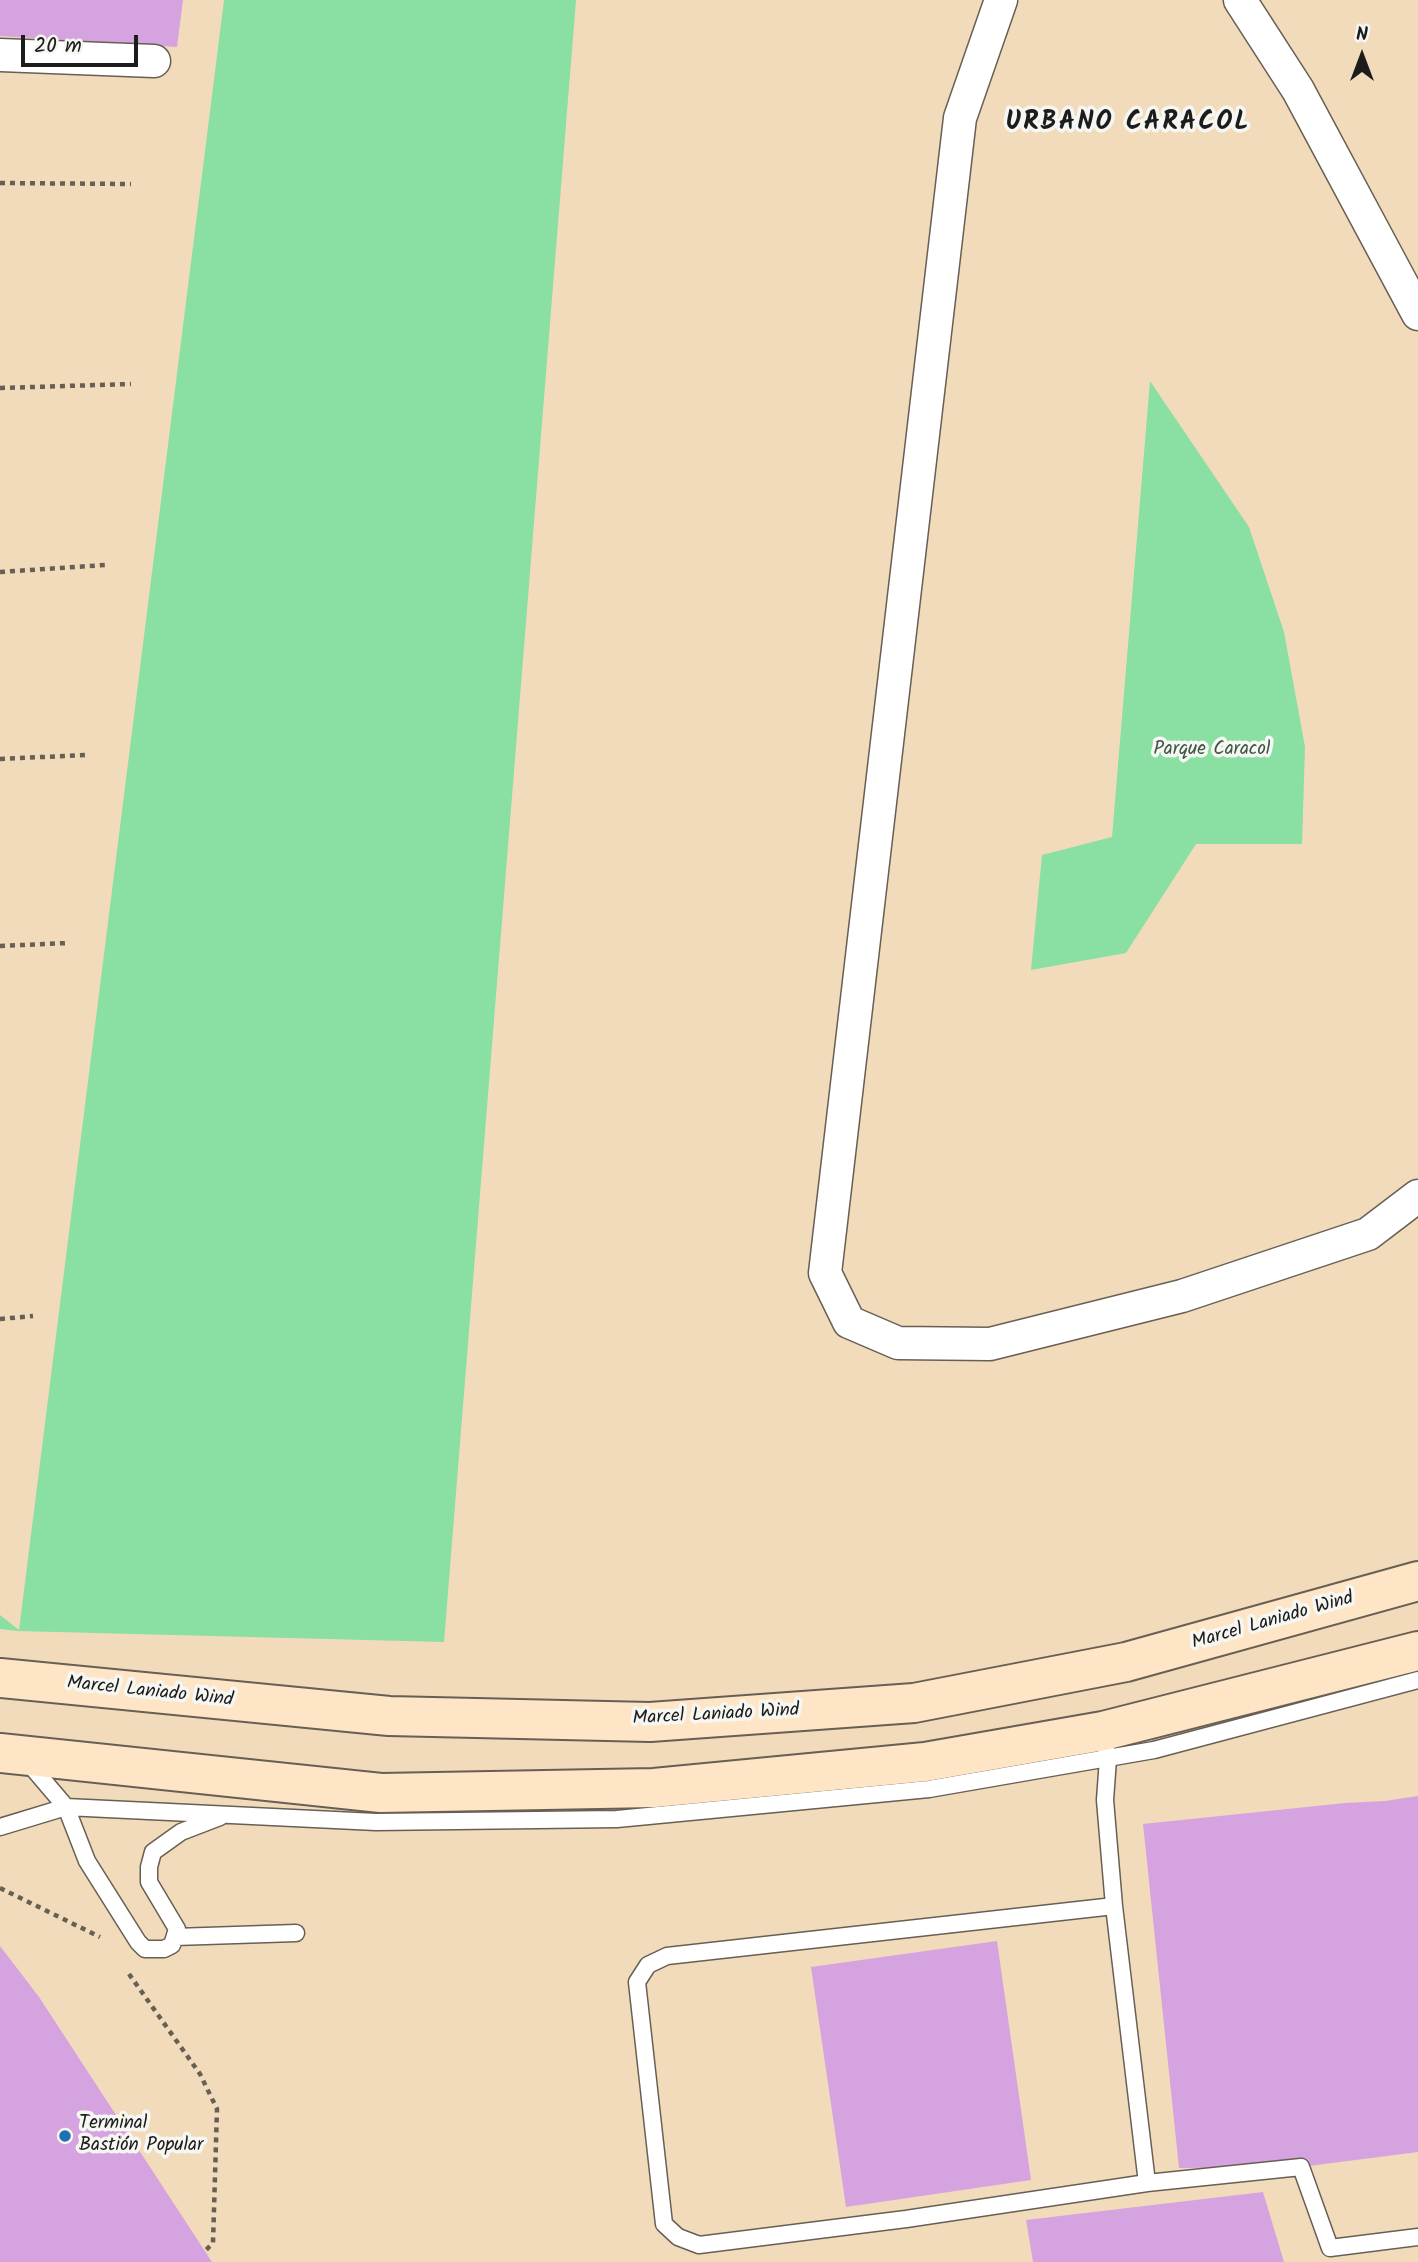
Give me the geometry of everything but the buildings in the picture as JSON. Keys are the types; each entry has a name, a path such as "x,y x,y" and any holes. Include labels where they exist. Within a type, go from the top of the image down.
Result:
{"main road":[{"name":"Marcel Laniado Wind","path":"0,1678 389,1716 664,1721 914,1703 1126,1662 1418,1581"},
{"path":"11,1754 381,1793 654,1788 1106,1745 1418,1651"}],"street":[{"path":"1001,0 960,118 825,1273 849,1322 862,1328 898,1343 990,1344 1182,1296 1368,1234 1418,1196"},
{"path":"1240,0 1298,90 1418,314"},
{"path":"0,55 154,61"}],"lane":[{"path":"0,1827 66,1807 376,1822 617,1819 929,1789 1106,1745 1154,1750 1418,1680"},
{"path":"1106,1745 1105,1800 1114,1906 1147,2183"},
{"path":"11,1754 66,1807 87,1861 145,1949 164,1949 172,1945 177,1929 149,1882 153,1852 181,1832 227,1815"},
{"path":"1114,1906 667,1956 648,1965 637,1982 664,2224 678,2237 699,2245 1147,2183 1301,2166 1330,2248 1418,2237"},
{"path":"176,1937 296,1933"}],"path":[{"path":"0,183 131,184"},
{"path":"0,388 131,384"},
{"path":"0,572 105,565"},
{"path":"0,759 85,755"},
{"path":"0,946 68,943"},
{"path":"0,1319 33,1317"},
{"path":"0,1888 104,1939"},
{"path":"128,1973 200,2074 217,2109 214,2243 206,2250"}],"green space":[{"path":"224,0 576,0 444,1642 18,1631 0,1629 0,1615 19,1630"},
{"name":"Parque Caracol","path":"1150,381 1249,527 1284,632 1305,747 1302,844 1196,844 1126,953 1031,970 1042,855 1112,837"}],"place":[{"name":"Terminal Bastión Popular","path":"65,2136"}],"district":[{"name":"URBANO CARACOL","path":"1128,125"}]}
